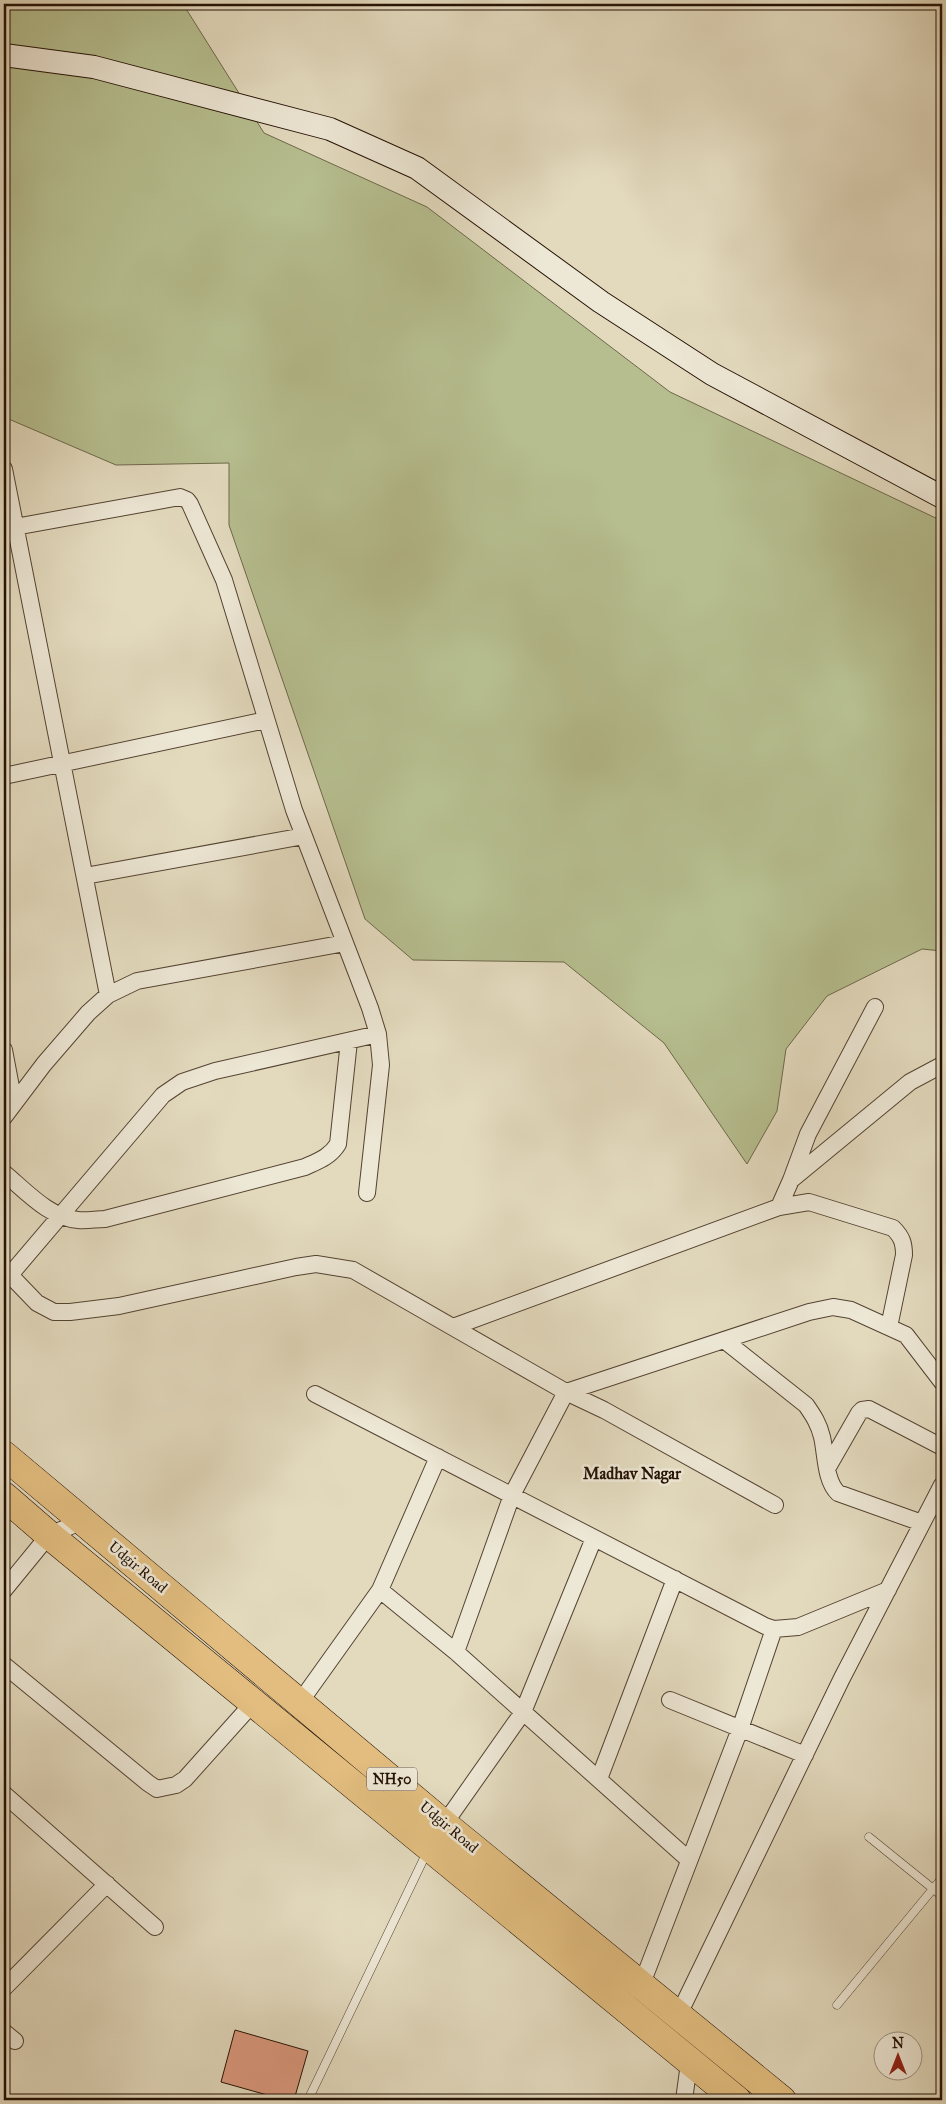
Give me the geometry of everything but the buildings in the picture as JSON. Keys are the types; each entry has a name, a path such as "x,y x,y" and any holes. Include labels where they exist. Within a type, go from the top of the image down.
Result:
{"highway":[{"name":"Udgir Road","path":"4,1455 444,1824 782,2100"},
{"name":"Udgir Road","path":"4,1496 737,2100"}],"main road":[{"path":"4,55 94,67 330,129 417,168 601,302 712,374 942,496"}],"street":[{"path":"4,469 108,995"},
{"path":"15,527 180,497 187,500 224,580 266,720 304,836 346,943 378,1034 381,1065 367,1193"},
{"path":"4,776 266,720"},
{"path":"84,876 304,836"},
{"path":"4,1117 44,1064 88,1013 108,995 137,981 346,943"},
{"path":"779,1207 808,1134 875,1007"},
{"path":"378,1034 215,1071 182,1082 163,1094 7,1279 37,1303 54,1312 70,1312 119,1306 316,1264 353,1270 566,1392 604,1410 775,1505"},
{"path":"4,1173 48,1208 61,1216 78,1220 105,1219 305,1167 325,1158 334,1151 340,1136 349,1041"},
{"path":"4,1050 14,1104"},
{"path":"791,1180 910,1082 942,1065"},
{"path":"453,1327 779,1207 809,1202 892,1228 899,1235 904,1243 904,1255 889,1327"},
{"path":"456,1652 512,1495 566,1392 809,1312 833,1307 851,1310 906,1335 942,1382"},
{"path":"724,1340 806,1405 816,1418 822,1436 832,1484 838,1494 922,1523"},
{"path":"315,1394 765,1626 774,1628 798,1627 888,1590"},
{"path":"828,1467 859,1413 866,1409 942,1447"},
{"path":"300,1702 380,1590 438,1457"},
{"path":"684,2100 689,2061 687,2023 805,1755 922,1523 940,1494"},
{"path":"4,1590 49,1535 83,1522"},
{"path":"429,1848 523,1712 594,1538"},
{"path":"599,1778 675,1579"},
{"path":"380,1590 456,1652 689,1860"},
{"path":"641,1986 740,1729 774,1628"},
{"path":"4,1665 157,1789 176,1785 185,1778 253,1703"},
{"path":"670,1700 805,1755"},
{"path":"4,1794 156,1927"},
{"path":"4,1988 107,1884"}],"lane":[{"path":"869,1836 942,1896"},
{"path":"308,2100 429,1848"},
{"path":"837,2005 942,1878"}],"green space":[{"path":"4,4 183,4 264,133 427,207 670,392 942,521 942,951 922,949 827,996 786,1049 777,1111 747,1164 664,1043 564,962 413,960 365,919 229,525 229,463 116,465 4,417"}],"district":[{"name":"Madhav Nagar","path":"632,1473"}]}
